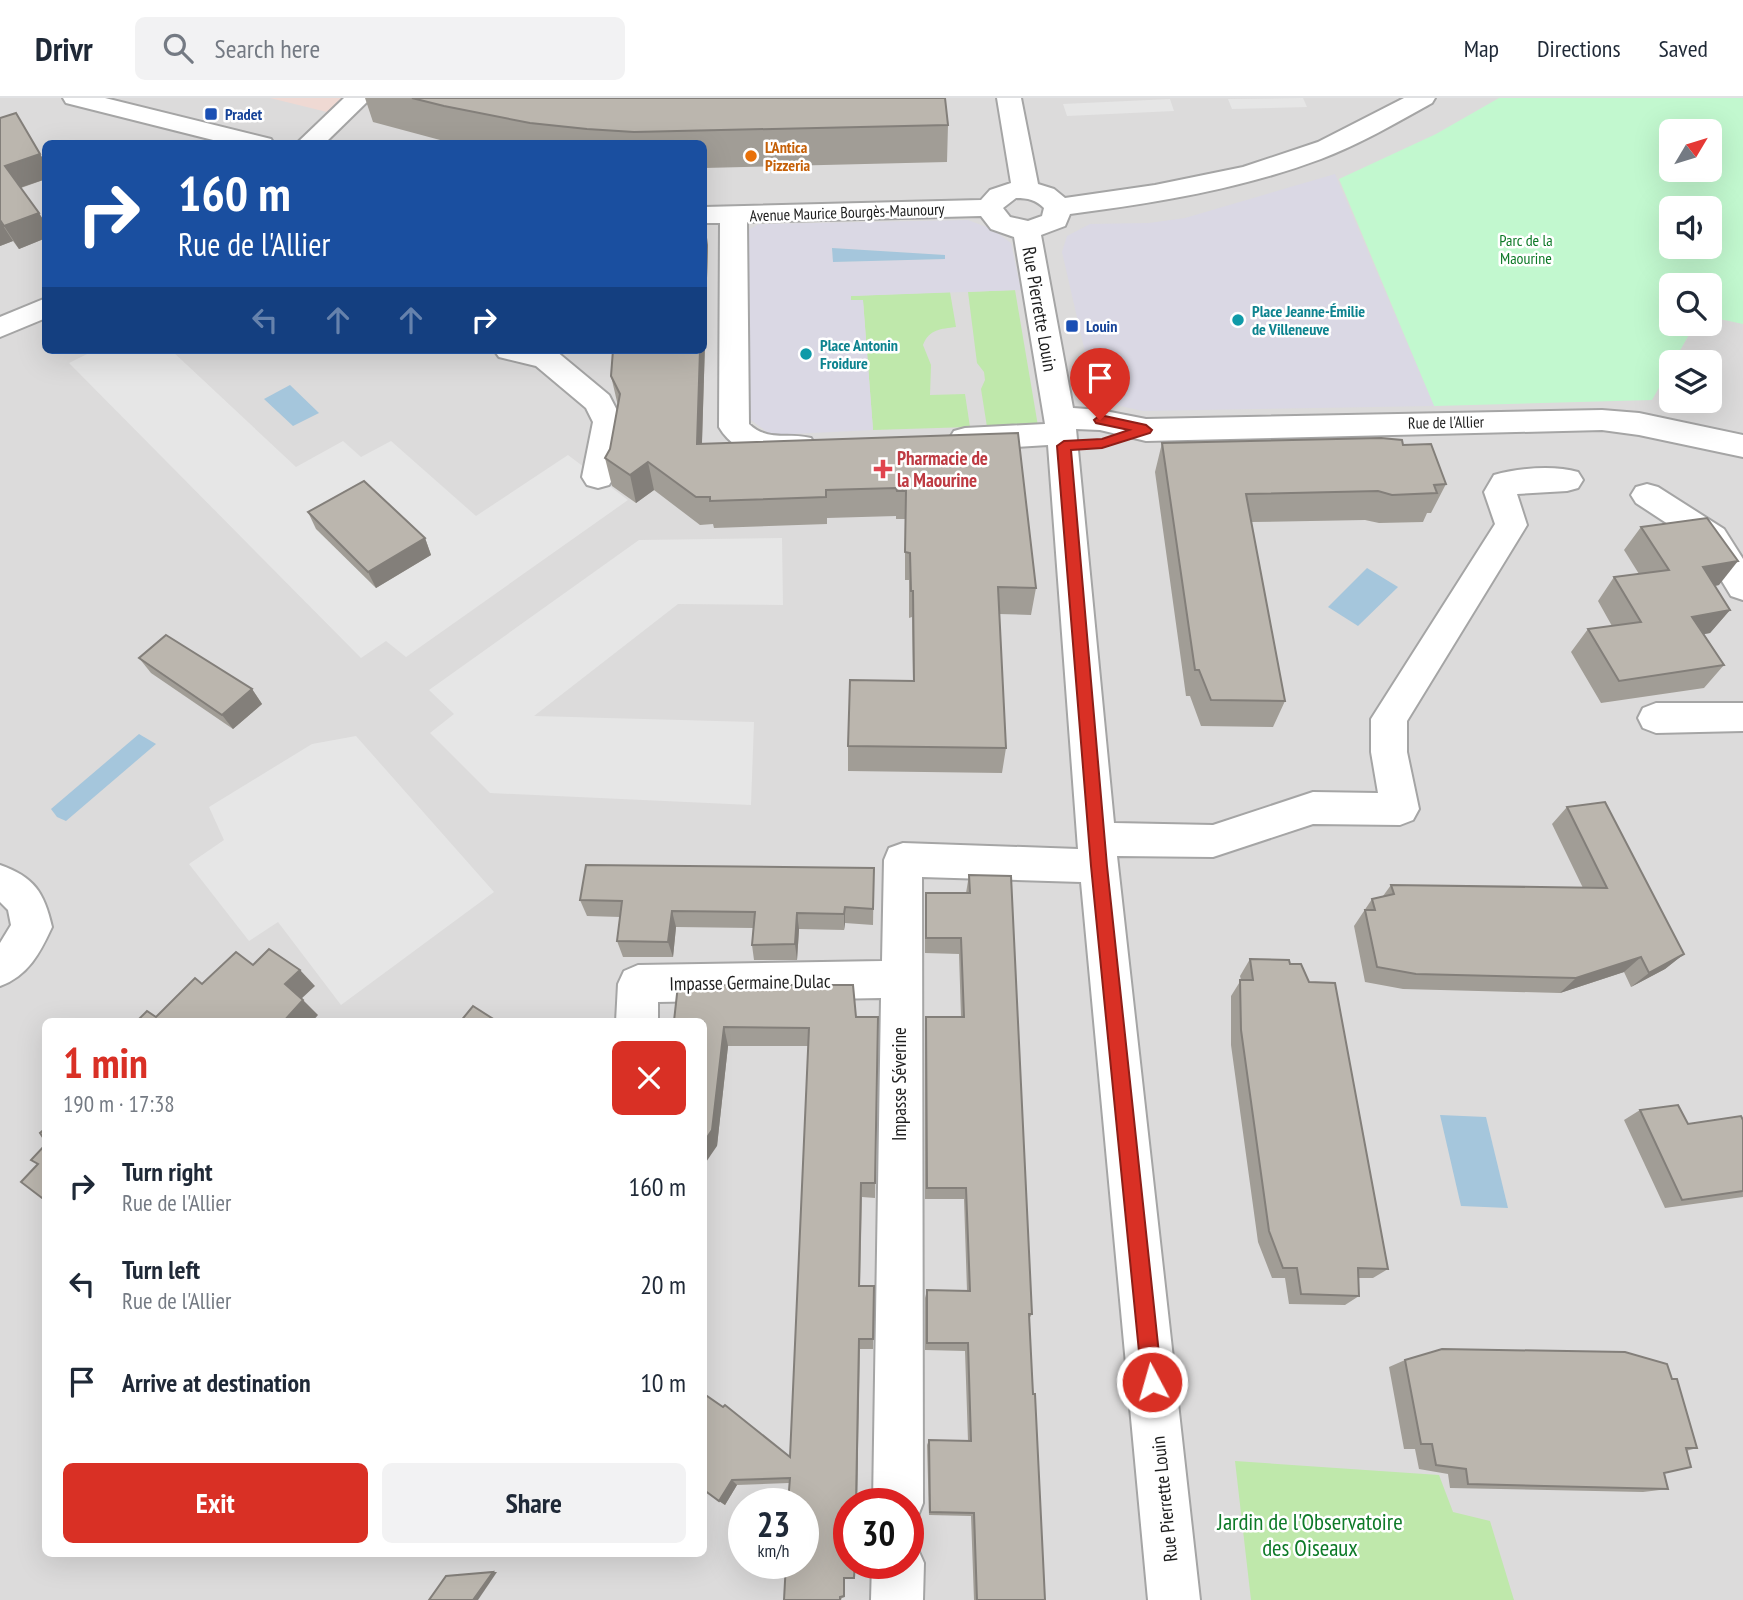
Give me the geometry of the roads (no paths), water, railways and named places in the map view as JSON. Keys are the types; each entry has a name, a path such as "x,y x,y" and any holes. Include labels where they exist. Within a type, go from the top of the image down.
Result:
{"street":[{"path":"75,98 246,140"},
{"path":"312,140 359,98"},
{"path":"1009,98 1026,190"},
{"path":"1058,207 1164,191 1273,165 1346,139 1423,98"},
{"path":"1026,190 1046,195 1058,207 1055,220 1038,229 1026,230 1015,229 997,220 990,208 996,197 1004,193 1026,190"},
{"name":"Avenue Maurice Bourgès-Maunoury","path":"707,215 990,208"},
{"path":"733,216 734,427 747,441 761,447 830,444"},
{"name":"Rue Pierrette Louin","path":"1026,230 1062,432 1098,853 1174,1600"},
{"path":"0,328 42,309"},
{"path":"527,354 545,358 598,402 608,422 598,477"},
{"name":"Rue de l'Allier","path":"1062,432 1102,444 1146,430 1602,419 1743,446"},
{"path":"939,440 1030,437 1062,432"},
{"path":"1098,853 1213,841 1313,808 1400,809 1389,751 1389,719 1511,525 1500,492 1505,483 1567,480"},
{"path":"1647,495 1712,537 1743,587"},
{"path":"1656,718 1743,717"},
{"name":"Impasse Séverine","path":"898,1488 903,860 1098,853"},
{"path":"0,882 15,887 27,901 32,927 14,956 0,968"},
{"name":"Impasse Germaine Dulac","path":"637,1018 638,984 900,979"},
{"path":"897,1600 898,1579"}],"water":[{"path":"832,248 945,255 945,259 833,262"},
{"path":"290,385 319,413 293,426 264,399"},
{"path":"1367,568 1398,587 1358,626 1328,607"},
{"path":"139,734 156,744 66,821 57,817 51,809"},
{"path":"1440,1115 1486,1117 1508,1208 1461,1206"}],"place":[{"name":"Pradet","path":"211,114"},
{"name":"L'Antica Pizzeria","path":"751,156"},
{"name":"Place Jeanne-Émilie de Villeneuve","path":"1238,320"},
{"name":"Louin","path":"1072,326"},
{"name":"Place Antonin Froidure","path":"806,354"},
{"name":"Pharmacie de la Maourine","path":"883,469"}],"park label":[{"name":"Parc de la Maourine","path":"1526,249"},
{"name":"Jardin de l'Observatoire des Oiseaux","path":"1310,1534"}]}
